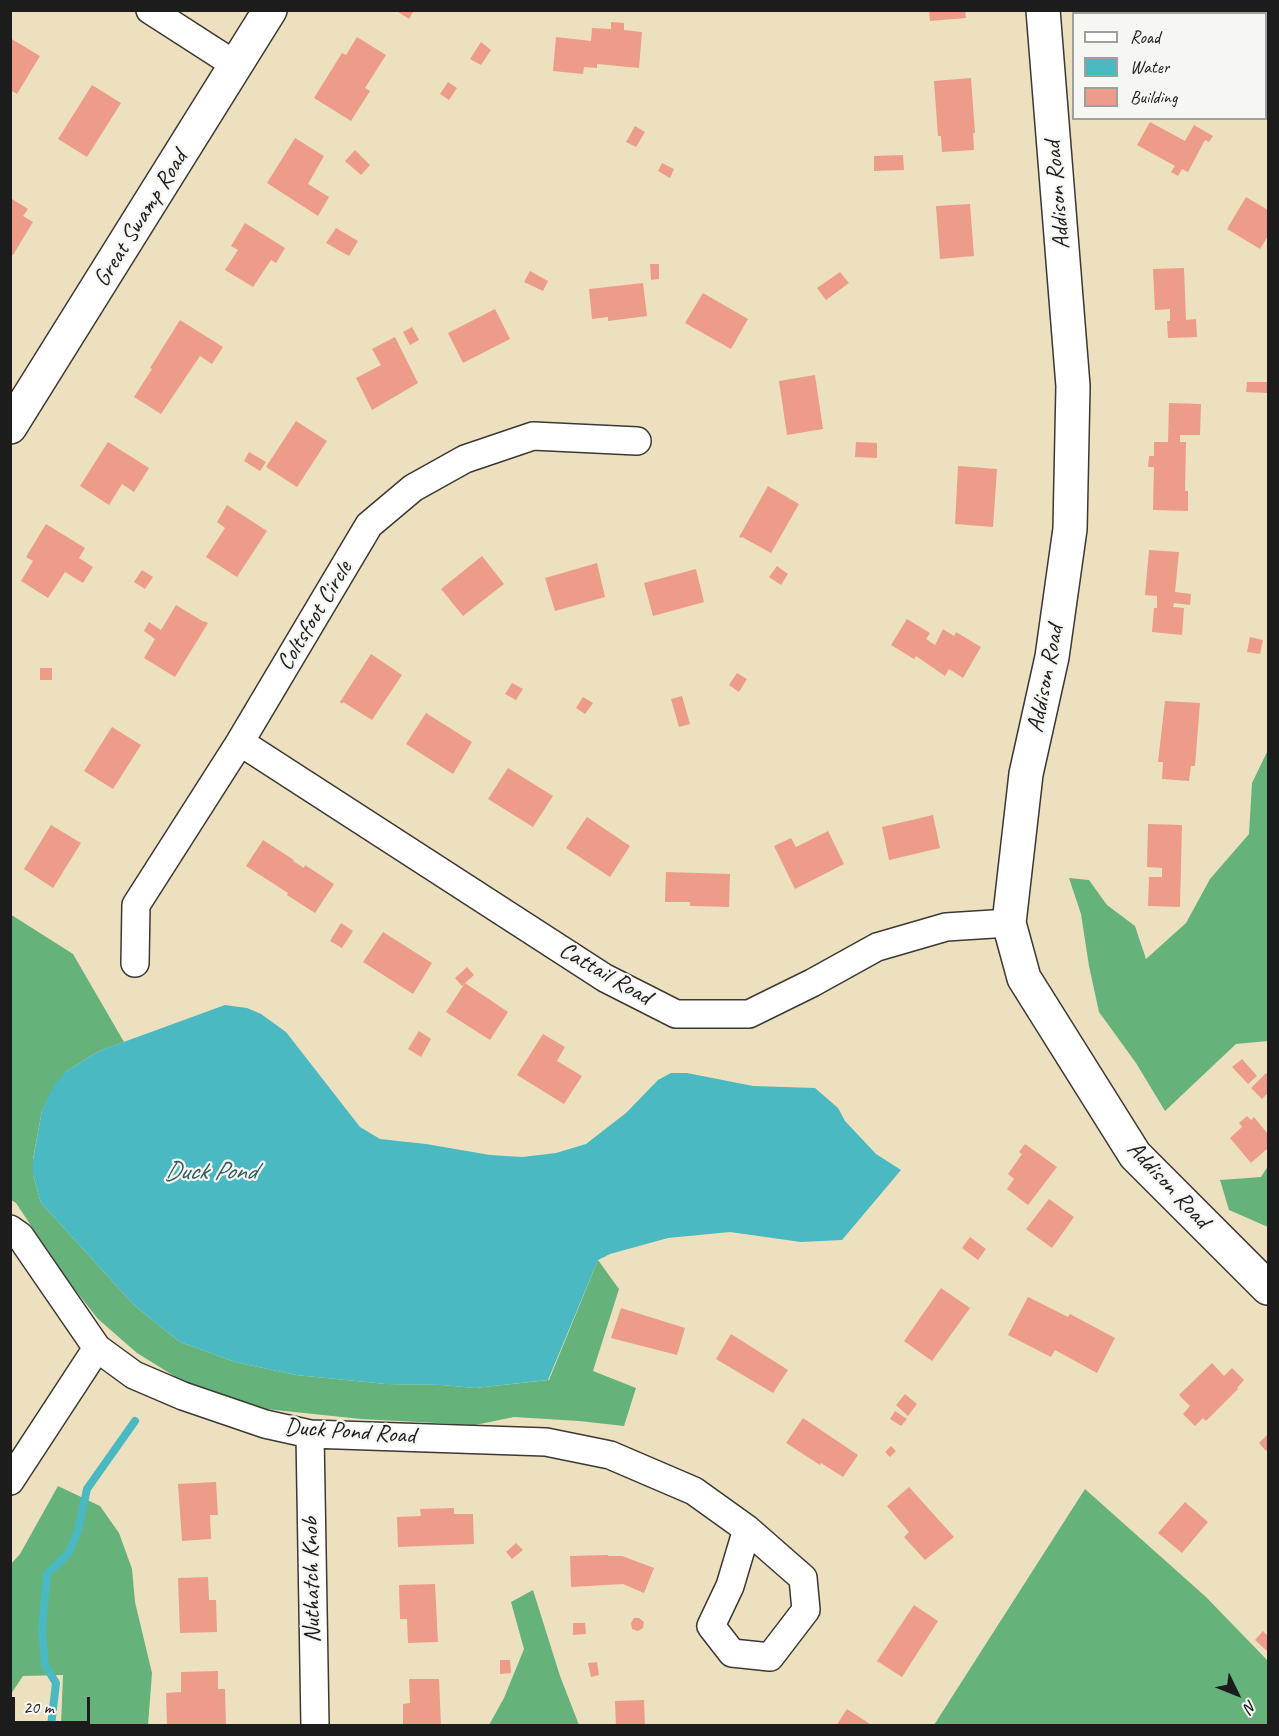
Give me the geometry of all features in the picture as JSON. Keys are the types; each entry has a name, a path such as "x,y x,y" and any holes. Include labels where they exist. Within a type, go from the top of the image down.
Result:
{"main road":[{"name":"Great Swamp Road","path":"10,427 270,10"},
{"name":"Addison Road","path":"1043,10 1073,386 1070,529 1052,657 1026,774 1009,923 1024,978 1135,1155 1257,1278"}],"street":[{"path":"150,10 237,66"},
{"name":"Coltsfoot Circle","path":"135,963 136,905 240,742 369,525 413,488 465,459 533,436 637,441"},
{"name":"Cattail Road","path":"240,742 605,978 676,1014 749,1014 877,947 946,927 1009,923"},
{"name":"Duck Pond Road","path":"10,1229 20,1236 97,1348 134,1375 183,1396 265,1425 310,1434 546,1442 610,1455 694,1491 747,1529 803,1578 806,1610 770,1657 732,1653 711,1626 730,1586 747,1529"},
{"path":"10,1480 97,1348"},
{"name":"Nuthatch Knob","path":"310,1434 315,1725"}],"green space":[{"path":"1268,750 1268,1041 1236,1044 1165,1111 1136,1063 1099,1012 1081,914 1069,878 1089,880 1107,905 1135,926 1146,959 1186,923 1210,879 1249,834 1252,783"},
{"path":"10,914 73,954 124,1042 99,1051 65,1072 42,1110 33,1159 33,1175 41,1203 135,1306 180,1342 235,1362 296,1375 386,1384 475,1388 549,1380 598,1260 619,1289 593,1371 636,1388 624,1426 514,1417 475,1425 361,1419 266,1409 192,1387 137,1353 98,1319 68,1281 16,1203 11,1200"},
{"path":"1268,1166 1268,1227 1229,1210 1220,1180 1261,1177"},
{"path":"58,1486 100,1506 119,1533 132,1569 135,1602 152,1673 148,1725 61,1725 63,1675 23,1676 11,1694 11,1564 20,1554"},
{"path":"1085,1489 1206,1597 1268,1661 1268,1725 934,1725"},
{"path":"533,1590 560,1676 579,1725 489,1725 504,1698 524,1649 511,1602"}],"water":[{"name":"Duck Pond","path":"225,1005 247,1008 261,1014 286,1032 360,1127 380,1139 490,1155 522,1157 556,1153 586,1144 626,1113 658,1080 671,1073 687,1073 753,1086 815,1088 838,1108 845,1121 876,1154 901,1170 842,1240 801,1242 730,1232 668,1238 610,1254 598,1260 548,1380 475,1388 386,1384 296,1375 235,1362 180,1342 135,1306 41,1203 33,1175 33,1160 42,1110 55,1084 65,1072 99,1051"}],"building":[{"path":"395,10 414,10 409,19"},
{"path":"929,10 965,10 966,18 930,21"},
{"path":"611,22 624,23 624,30 642,32 639,68 597,64 597,68 584,67 583,74 553,71 556,37 591,41 592,28 611,29"},
{"path":"357,37 386,55 365,88 370,91 351,121 314,98 342,53 346,55"},
{"path":"10,38 40,56 17,94 10,90"},
{"path":"481,42 491,50 481,65 470,59"},
{"path":"971,78 974,150 942,152 941,136 938,136 934,81"},
{"path":"448,82 457,88 449,100 440,94"},
{"path":"92,85 121,103 87,157 58,139"},
{"path":"1150,122 1185,141 1194,125 1213,136 1209,142 1205,140 1188,172 1182,169 1178,176 1171,172 1175,166 1137,145"},
{"path":"635,126 645,132 636,147 626,142"},
{"path":"295,138 324,156 308,184 329,197 318,216 267,183"},
{"path":"355,150 370,165 361,175 345,161"},
{"path":"903,155 904,170 874,171 874,156"},
{"path":"662,163 674,169 670,178 658,171"},
{"path":"1246,197 1268,210 1268,236 1260,249 1227,229"},
{"path":"12,199 28,209 23,216 33,222 13,255 10,253 10,202"},
{"path":"970,204 974,256 940,259 936,206"},
{"path":"245,223 285,248 276,263 271,260 253,287 225,270 238,250 231,246"},
{"path":"336,228 358,241 349,256 326,243"},
{"path":"650,264 659,264 659,279 651,280"},
{"path":"1184,268 1186,320 1196,319 1197,337 1168,338 1167,321 1170,321 1170,309 1155,310 1153,269"},
{"path":"530,271 548,281 543,291 524,282"},
{"path":"840,272 849,283 826,300 817,288"},
{"path":"643,283 647,316 608,321 608,317 592,319 589,289"},
{"path":"703,293 748,319 731,349 685,323"},
{"path":"495,309 510,339 463,363 448,333"},
{"path":"180,320 223,347 212,364 200,356 161,414 134,397"},
{"path":"412,327 419,340 410,345 403,332"},
{"path":"395,337 418,383 372,410 356,378 381,365 372,349"},
{"path":"815,375 823,429 787,435 779,381"},
{"path":"1247,382 1268,382 1267,393 1246,392"},
{"path":"1169,403 1201,404 1200,435 1180,435 1180,442 1186,442 1185,491 1188,491 1188,511 1153,510 1154,467 1148,467 1149,456 1154,456 1154,442 1168,442"},
{"path":"296,421 327,441 297,487 266,467"},
{"path":"108,442 149,468 134,492 122,484 109,505 80,486"},
{"path":"856,442 877,443 877,458 855,457"},
{"path":"249,452 266,462 260,471 244,461"},
{"path":"958,466 997,469 993,527 955,524"},
{"path":"768,486 799,504 771,553 739,537"},
{"path":"227,505 267,531 237,577 206,557 225,528 217,522"},
{"path":"46,524 85,548 79,558 93,567 83,583 65,572 48,598 21,581 33,561 26,557"},
{"path":"1149,550 1179,552 1175,592 1191,594 1190,605 1174,603 1173,607 1184,608 1182,635 1152,632 1157,596 1145,595"},
{"path":"482,556 504,584 463,616 441,589"},
{"path":"597,563 605,597 555,611 545,578"},
{"path":"777,566 788,574 781,585 769,577"},
{"path":"696,569 704,602 653,616 644,583"},
{"path":"142,570 153,577 145,589 134,582"},
{"path":"176,605 208,623 175,677 144,658 155,639 144,631 149,622 161,630"},
{"path":"907,619 930,633 926,639 935,645 943,629 954,636 956,632 981,647 963,678 949,669 945,676 916,656 914,659 891,645"},
{"path":"1250,637 1263,640 1260,654 1247,652"},
{"path":"371,654 402,675 372,720 340,702"},
{"path":"40,668 52,668 52,680 40,680"},
{"path":"737,673 747,679 739,692 729,685"},
{"path":"512,683 523,689 516,700 505,694"},
{"path":"682,696 690,724 679,727 671,699"},
{"path":"583,697 593,703 585,714 576,708"},
{"path":"1165,701 1200,703 1195,766 1191,766 1189,781 1162,779 1163,762 1158,762"},
{"path":"426,713 472,742 453,774 406,744"},
{"path":"112,727 141,745 113,789 84,771"},
{"path":"508,768 553,796 533,827 488,799"},
{"path":"933,815 940,848 889,860 882,827"},
{"path":"587,817 630,846 610,877 566,848"},
{"path":"1148,824 1182,825 1180,907 1148,906 1149,877 1162,877 1162,868 1147,867"},
{"path":"51,825 81,843 53,888 24,869"},
{"path":"828,831 844,864 795,889 774,846 791,838 796,847"},
{"path":"263,840 304,868 305,865 334,884 315,913 246,866"},
{"path":"666,872 730,874 729,907 690,906 690,902 665,902"},
{"path":"341,923 353,931 342,948 330,941"},
{"path":"383,932 432,963 413,994 363,962"},
{"path":"467,967 474,975 462,986 455,978"},
{"path":"465,983 508,1012 490,1040 446,1012"},
{"path":"419,1031 431,1039 421,1057 408,1049"},
{"path":"543,1034 565,1047 557,1061 582,1076 564,1104 517,1075"},
{"path":"1242,1059 1257,1076 1248,1084 1232,1067"},
{"path":"1266,1073 1268,1093 1262,1099 1251,1088"},
{"path":"1247,1116 1251,1120 1254,1117 1268,1134 1268,1148 1251,1163 1230,1138 1242,1127 1239,1123"},
{"path":"1025,1144 1057,1167 1028,1205 1007,1189 1014,1179 1008,1174 1022,1154 1019,1152"},
{"path":"1049,1199 1074,1217 1052,1248 1026,1229"},
{"path":"970,1237 986,1249 978,1260 962,1248"},
{"path":"941,1288 970,1308 932,1361 904,1341"},
{"path":"1028,1297 1068,1317 1070,1314 1115,1338 1097,1373 1055,1350 1051,1357 1008,1335"},
{"path":"621,1308 685,1328 677,1355 611,1338"},
{"path":"731,1334 788,1370 773,1393 716,1359"},
{"path":"1212,1363 1224,1376 1232,1368 1244,1380 1206,1421 1203,1418 1195,1426 1183,1414 1190,1406 1179,1395"},
{"path":"905,1394 917,1404 908,1416 896,1405"},
{"path":"895,1411 907,1419 901,1426 890,1419"},
{"path":"803,1418 858,1455 843,1477 786,1443"},
{"path":"1268,1434 1268,1449 1266,1451 1259,1443"},
{"path":"891,1446 896,1451 890,1457 885,1452"},
{"path":"216,1482 218,1515 210,1515 211,1539 182,1541 178,1484"},
{"path":"909,1487 954,1537 925,1560 904,1537 909,1532 887,1506"},
{"path":"1185,1502 1208,1522 1182,1553 1158,1533"},
{"path":"454,1508 454,1514 473,1514 474,1544 398,1547 397,1517 421,1516 420,1509"},
{"path":"516,1543 523,1550 512,1559 506,1552"},
{"path":"570,1556 622,1556 654,1568 644,1593 623,1584 571,1587"},
{"path":"208,1577 209,1600 216,1600 217,1632 180,1633 178,1578"},
{"path":"435,1584 438,1642 408,1643 407,1619 400,1619 399,1585"},
{"path":"914,1605 938,1621 902,1677 877,1661"},
{"path":"634,1618 639,1618 644,1622 643,1628 638,1631 632,1629 631,1623"},
{"path":"573,1623 585,1623 586,1634 573,1635"},
{"path":"1263,1631 1268,1636 1268,1652 1255,1640"},
{"path":"500,1660 510,1660 511,1673 500,1674"},
{"path":"597,1662 599,1675 591,1677 588,1663"},
{"path":"218,1671 218,1689 225,1689 226,1726 167,1726 166,1693 181,1692 181,1672"},
{"path":"409,1679 439,1679 441,1726 403,1726 403,1704 410,1703"},
{"path":"644,1700 645,1726 616,1726 615,1701"},
{"path":"847,1709 870,1724 869,1726 836,1726"}],"waterway":[{"path":"51,1726 56,1683 45,1665 42,1629 47,1574 69,1553 78,1530 87,1489 135,1421"}]}
